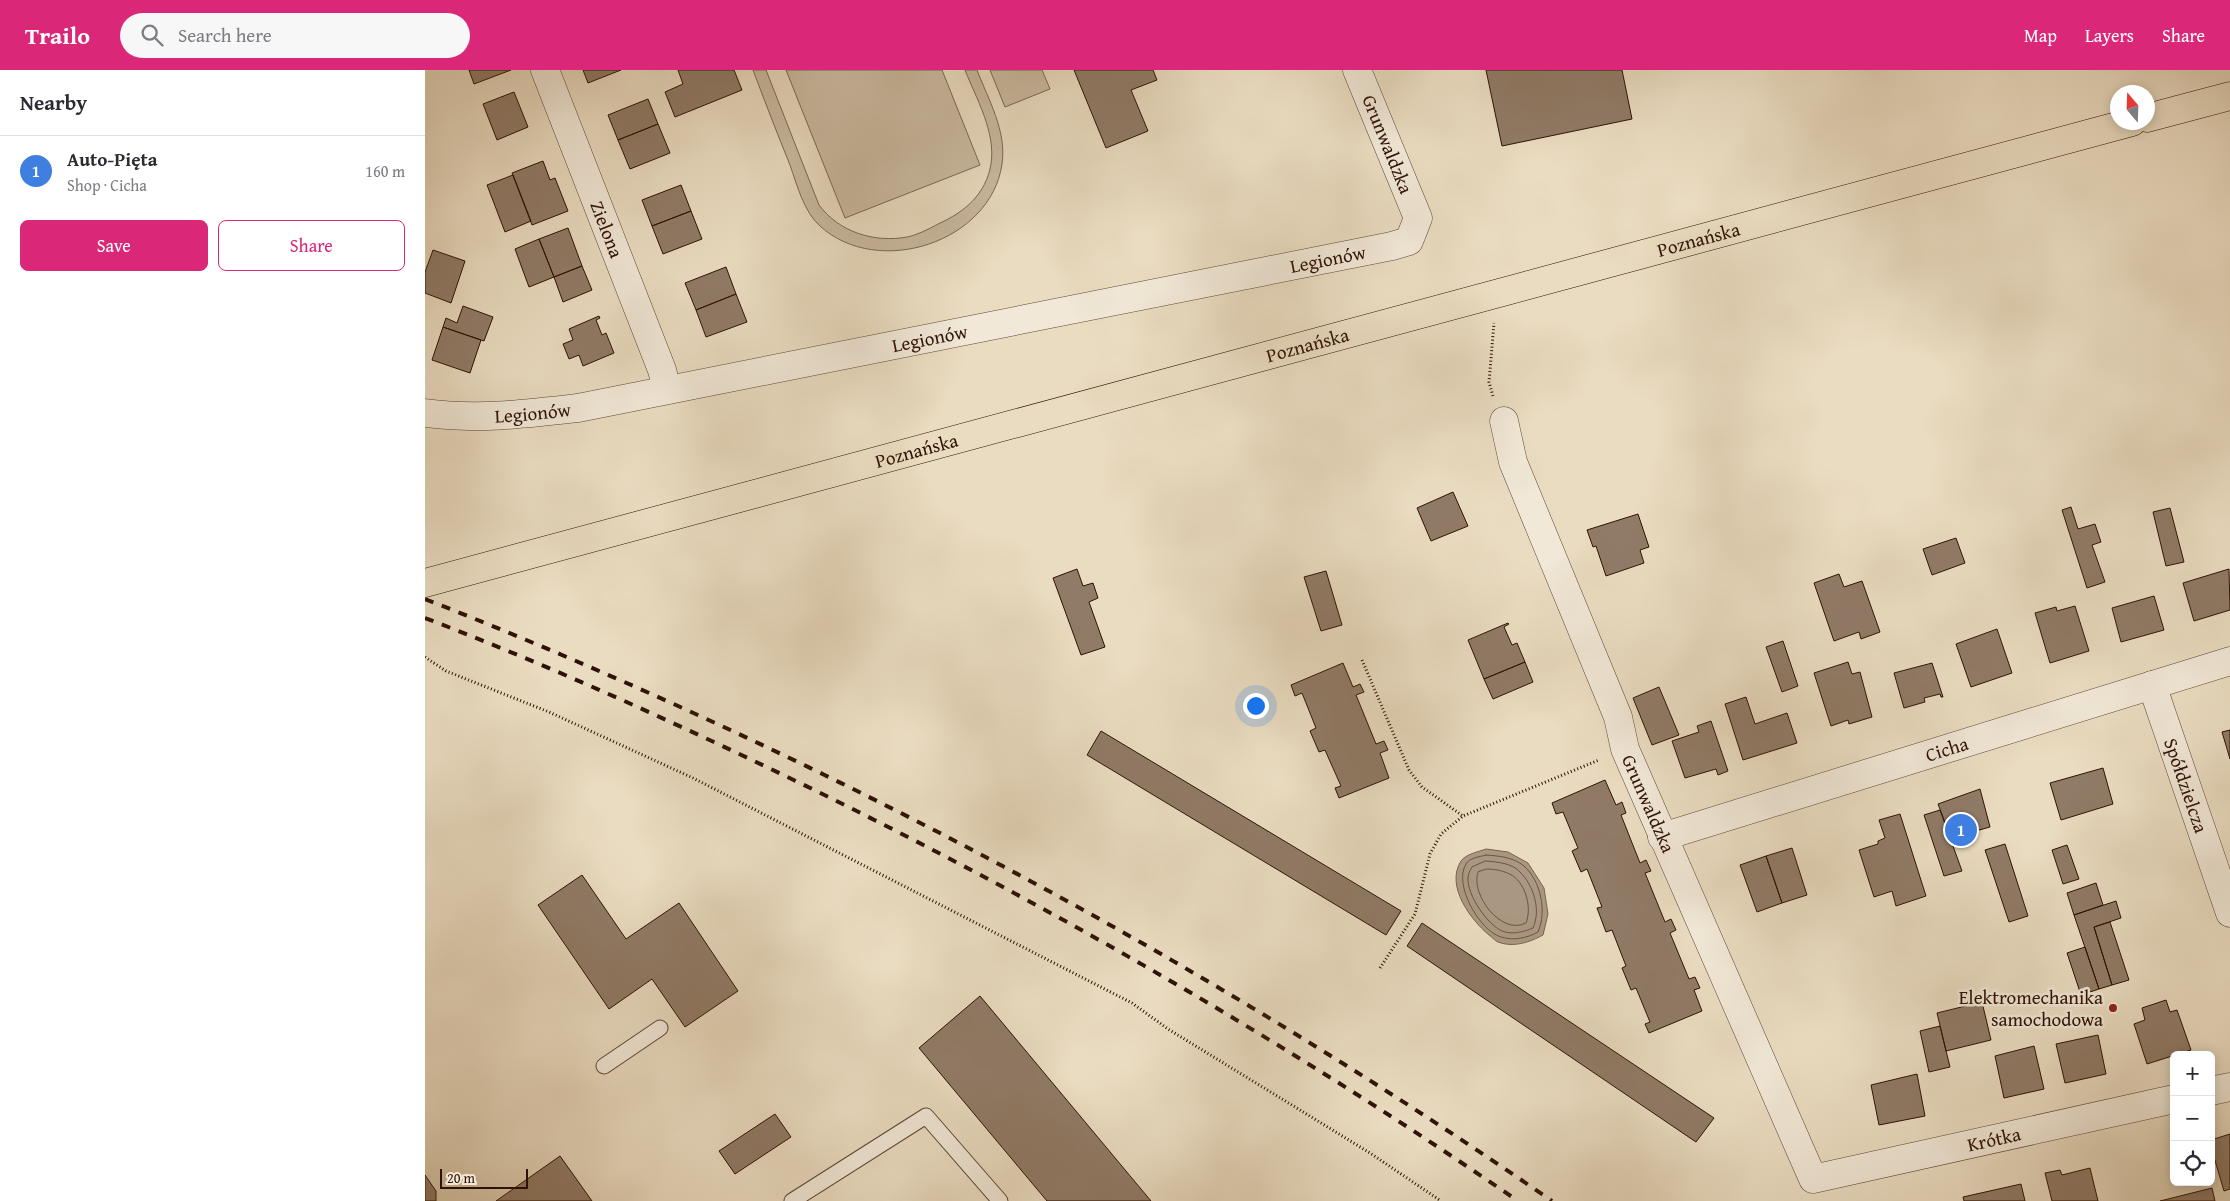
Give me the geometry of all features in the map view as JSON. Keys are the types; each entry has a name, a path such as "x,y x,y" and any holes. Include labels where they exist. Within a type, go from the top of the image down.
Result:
{"main road":[{"path":"2155,116 2230,96"},
{"name":"Poznańska","path":"425,583 2110,128"}],"street":[{"name":"Zielona","path":"545,70 659,361 667,390"},
{"name":"Grunwaldzka","path":"1357,70 1418,218"},
{"name":"Legionów","path":"425,413 458,417 508,417 578,408 1392,246 1409,241 1418,218"},
{"name":"Grunwaldzka","path":"1504,421 1513,462 1618,717 1625,749 1813,1178"},
{"name":"Cicha","path":"1662,837 2230,661"},
{"name":"Spółdzielcza","path":"2151,685 2230,914"},
{"path":"2215,1090 2230,1087"},
{"name":"Krótka","path":"1813,1178 2170,1100"}],"lane":[{"path":"604,1066 660,1028"},
{"path":"792,1201 926,1116 1000,1201"}],"path":[{"path":"1494,320 1489,382 1504,421"},
{"path":"425,657 446,671 549,712 693,778 1132,1003 1168,1029 1370,1153 1441,1201"},
{"path":"1362,660 1409,770 1421,787 1463,816"},
{"path":"1380,968 1415,914 1430,854 1441,834 1463,816 1625,749"}],"shaded area":[{"path":"753,70 766,70 819,205 827,214 847,229 870,237 895,238 919,233 957,214 973,201 984,184 991,164 991,140 984,116 965,70 977,70 1002,139 1002,164 993,191 977,214 955,232 929,244 900,250 871,250 844,242 820,226 805,206"},
{"path":"786,70 942,70 980,165 845,218"},
{"path":"990,70 1042,70 1050,89 1005,107"}],"water":[{"path":"1486,849 1508,852 1528,863 1544,888 1548,914 1543,935 1522,943 1504,944 1495,940 1482,929 1468,912 1458,891 1457,871 1463,859"}],"building":[{"path":"469,70 511,70 474,84"},
{"path":"583,70 621,70 588,83"},
{"path":"678,70 734,70 742,90 675,117 665,92 683,84"},
{"path":"1074,70 1153,70 1157,80 1131,90 1148,131 1106,148"},
{"path":"1486,70 1622,70 1632,119 1502,146"},
{"path":"514,92 528,127 497,140 483,104"},
{"path":"648,99 658,124 618,140 608,115"},
{"path":"658,124 670,153 630,169 618,140"},
{"path":"543,161 550,180 555,178 568,211 532,225 512,173"},
{"path":"513,175 531,221 505,232 487,185"},
{"path":"681,185 691,211 652,226 642,200"},
{"path":"691,211 702,239 663,254 652,226"},
{"path":"568,228 582,266 554,277 539,239"},
{"path":"539,239 554,277 529,287 515,249"},
{"path":"433,250 465,261 451,303 425,293 425,272"},
{"path":"582,266 592,290 563,302 554,277"},
{"path":"726,267 736,294 696,310 685,283"},
{"path":"736,294 747,322 706,337 696,310"},
{"path":"463,306 493,317 484,341 443,327 446,318 457,323"},
{"path":"599,316 600,318 596,320 602,335 606,333 614,353 583,366 579,355 569,359 563,344 573,340 569,329"},
{"path":"443,327 481,340 470,373 432,360"},
{"path":"1453,492 1468,526 1431,541 1417,508"},
{"path":"2071,507 2078,529 2095,524 2101,542 2092,545 2105,582 2087,588 2062,510"},
{"path":"2170,508 2184,562 2166,566 2153,512"},
{"path":"1638,514 1649,547 1640,550 1644,563 1606,576 1596,546 1593,547 1587,530"},
{"path":"1956,538 1965,563 1932,575 1923,549"},
{"path":"1077,569 1083,586 1093,583 1098,598 1089,602 1105,647 1081,655 1053,578"},
{"path":"2229,569 2230,610 2194,621 2183,583"},
{"path":"1326,571 1342,625 1321,631 1304,577"},
{"path":"1839,574 1844,587 1862,581 1880,632 1861,639 1859,632 1834,641 1814,583"},
{"path":"2154,596 2164,630 2121,642 2112,608"},
{"path":"2075,606 2089,651 2050,663 2035,613 2056,607 2057,611"},
{"path":"1508,623 1504,627 1512,645 1517,643 1525,662 1484,679 1468,640"},
{"path":"1997,629 2012,673 1971,687 1956,644"},
{"path":"1783,641 1798,686 1782,692 1766,647"},
{"path":"1525,662 1533,682 1493,699 1484,679"},
{"path":"1848,662 1852,674 1860,672 1872,717 1849,724 1848,720 1831,726 1814,673"},
{"path":"1343,663 1353,687 1360,684 1364,692 1356,695 1376,744 1384,741 1388,750 1380,753 1389,778 1339,798 1335,788 1341,786 1325,750 1319,752 1310,731 1316,728 1302,693 1295,696 1291,685"},
{"path":"1932,663 1943,697 1940,694 1924,698 1925,702 1904,708 1894,673"},
{"path":"1659,687 1679,735 1652,745 1633,698"},
{"path":"1746,697 1755,724 1787,713 1797,743 1743,760 1725,704"},
{"path":"1711,721 1728,771 1718,775 1716,769 1685,778 1672,741 1699,732 1697,726"},
{"path":"2230,730 2230,759 2222,732"},
{"path":"1101,731 1401,911 1386,935 1087,755"},
{"path":"2103,768 2113,804 2061,820 2050,783"},
{"path":"1605,780 1616,805 1622,802 1626,813 1621,815 1640,863 1646,860 1651,871 1645,873 1665,922 1671,919 1676,930 1670,933 1689,979 1695,977 1700,988 1694,990 1702,1011 1649,1033 1645,1024 1650,1022 1636,988 1631,990 1622,968 1626,966 1612,930 1606,932 1597,908 1602,907 1587,869 1581,872 1572,851 1578,848 1563,812 1556,814 1552,803"},
{"path":"1980,789 1990,827 1951,838 1938,804"},
{"path":"1940,810 1962,871 1944,876 1924,815"},
{"path":"1900,814 1926,896 1896,906 1892,891 1874,897 1859,850 1878,844 1878,841 1885,838 1879,820"},
{"path":"2005,844 2028,916 2009,922 1985,850"},
{"path":"2067,845 2079,879 2063,884 2052,850"},
{"path":"1792,848 1807,895 1782,903 1766,856"},
{"path":"1766,856 1782,903 1757,912 1740,865"},
{"path":"582,875 626,939 679,903 738,991 685,1027 652,979 609,1009 538,905"},
{"path":"2096,883 2103,905 2074,915 2067,893"},
{"path":"2116,901 2121,918 2094,927 2112,985 2099,989 2074,915"},
{"path":"2110,922 2129,980 2112,985 2094,927"},
{"path":"1422,923 1714,1118 1696,1142 1407,946"},
{"path":"2085,947 2099,989 2081,995 2067,953"},
{"path":"980,996 1151,1201 1047,1201 919,1048"},
{"path":"2166,1000 2170,1012 2177,1010 2191,1050 2170,1051 2170,1057 2147,1064 2134,1024 2145,1020 2142,1008"},
{"path":"1982,1002 1991,1040 1946,1051 1937,1013"},
{"path":"1940,1026 1950,1067 1929,1072 1920,1031"},
{"path":"2098,1035 2106,1074 2065,1083 2056,1044"},
{"path":"2034,1046 2044,1089 2004,1098 1995,1056"},
{"path":"1917,1074 1925,1116 1879,1125 1871,1085"},
{"path":"775,1114 791,1137 735,1174 719,1151"},
{"path":"2230,1134 2230,1189 2224,1191 2215,1161 2215,1139"},
{"path":"560,1156 592,1201 496,1201"},
{"path":"2090,1168 2098,1201 2052,1201 2045,1173 2060,1170 2062,1175"},
{"path":"425,1175 436,1191 436,1201 425,1201"},
{"path":"2021,1184 2025,1201 1964,1201 1963,1197"},
{"path":"2212,1188 2215,1201 2160,1201"}],"railway":[{"path":"425,599 573,660 719,725 864,794 1006,868 1146,945 1284,1027 1419,1112 1552,1201"},
{"path":"425,618 568,676 709,740 895,830 987,878 1168,979 1257,1032 1432,1143 1518,1201"}],"place":[{"name":"Auto-Pięta","path":"1961,830"},
{"name":"Elektromechanika samochodowa","path":"2113,1008"}]}
